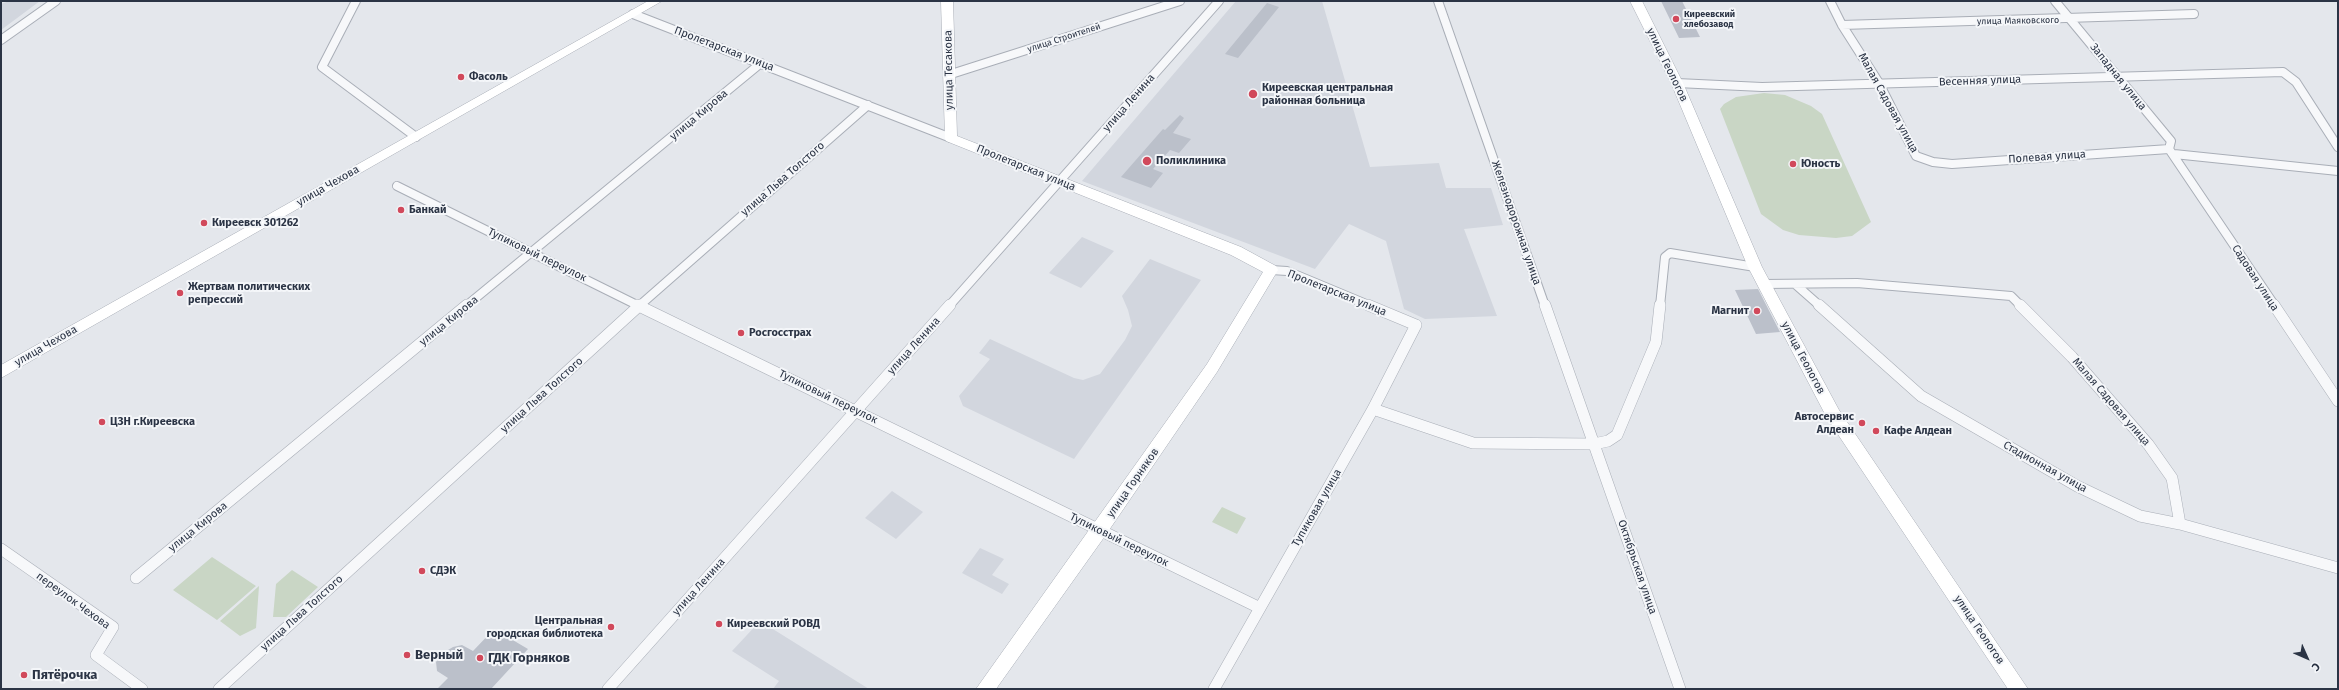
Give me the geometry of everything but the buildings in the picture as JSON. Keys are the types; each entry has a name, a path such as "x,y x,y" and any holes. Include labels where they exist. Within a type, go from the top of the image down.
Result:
{"main road":[{"name":"улица Чехова","path":"1,372 656,1"},
{"name":"улица Тесакова","path":"947,1 951,138"},
{"name":"улица Геологов","path":"1636,1 1677,83 1755,267 1833,414 2019,689"},
{"name":"Пролетарская улица","path":"951,138 1236,251 1271,270"},
{"name":"улица Горняков","path":"985,689 1099,531 1212,368 1271,270"}],"street":[{"path":"1,40 56,1"},
{"path":"356,1 322,67 416,137"},
{"name":"улица Строителей","path":"948,75 1180,1"},
{"name":"улица Ленина","path":"608,689 1060,182 1219,1"},
{"name":"Железнодорожная улица","path":"1438,1 1594,444"},
{"name":"Малая Садовая улица","path":"1830,1 1842,25 1879,83 1916,156 1925,159"},
{"name":"Западная улица","path":"2055,1 2170,141 2171,152"},
{"name":"Пролетарская улица","path":"633,14 951,138"},
{"name":"улица Маяковского","path":"1842,25 2071,20 2194,14"},
{"name":"улица Кирова","path":"136,578 761,63"},
{"name":"Весенняя улица","path":"1677,83 1762,87 2283,72 2296,82 2338,147"},
{"name":"улица Льва Толстого","path":"219,689 639,306 868,105"},
{"name":"Полевая улица","path":"1925,159 1952,164 2171,152 2338,171"},
{"name":"Садовая улица","path":"2171,152 2338,401"},
{"name":"Тупиковый переулок","path":"397,186 1099,531 1260,608"},
{"path":"1373,409 1473,443 1594,444 1608,441 1616,435 1656,342 1665,257 1670,253 1755,267"},
{"name":"Пролетарская улица","path":"1271,270 1287,271 1416,325"},
{"name":"Малая Садовая улица","path":"1795,284 1857,283 2011,296 2072,357 2148,444 2172,478 2180,524"},
{"path":"1764,284 1795,284"},
{"name":"Стадионная улица","path":"1795,284 1921,396 2077,486 2140,516 2180,524 2338,568"},
{"name":"Тупиковая улица","path":"1214,689 1373,409 1416,325"},
{"name":"Октябрьская улица","path":"1594,444 1680,689"},
{"name":"переулок Чехова","path":"1,550 113,627 96,655 142,689"}],"shaded area":[{"path":"9,1 40,1 1,30 1,4"},
{"name":"Киреевская центральная районная больница","path":"1236,1 1322,1 1370,167 1439,163 1446,188 1491,188 1503,225 1464,229 1497,316 1425,319 1404,309 1386,241 1349,224 1315,269 1082,181"},
{"path":"1082,237 1114,251 1081,288 1049,273"},
{"path":"1150,259 1201,280 1074,459 963,406 959,396 990,359 979,353 990,339 1074,378 1083,380 1100,374 1125,340 1132,326 1128,310 1122,296"},
{"path":"892,491 923,512 896,539 865,518"},
{"path":"980,548 1004,559 992,575 1009,584 1002,594 962,573"},
{"path":"760,621 869,689 773,689 779,681 732,651"}],"green space":[{"name":"Юность","path":"1764,93 1785,95 1811,106 1822,114 1871,222 1852,236 1836,238 1799,235 1783,230 1761,214 1720,109 1724,104 1736,97"},
{"path":"1222,507 1246,518 1237,534 1212,522"},
{"path":"212,557 256,586 217,620 173,590"},
{"path":"292,570 318,587 286,617 273,617 276,584"},
{"path":"259,586 256,628 240,636 220,621"}],"place":[{"name":"Киреевский хлебозавод","path":"1676,19"},
{"name":"Фасоль","path":"461,77"},
{"name":"Киреевская центральная районная больница","path":"1253,94"},
{"name":"Поликлиника","path":"1147,161"},
{"name":"Юность","path":"1793,164"},
{"name":"Банкай","path":"401,210"},
{"name":"Киреевск 301262","path":"204,223"},
{"name":"Жертвам политических репрессий","path":"180,293"},
{"name":"Магнит","path":"1757,311"},
{"name":"Росгосстрах","path":"741,333"},
{"name":"ЦЗН г.Киреевска","path":"102,422"},
{"name":"Автосервис Алдеан","path":"1862,423"},
{"name":"Кафе Алдеан","path":"1876,431"},
{"name":"СДЭК","path":"422,571"},
{"name":"Киреевский РОВД","path":"719,624"},
{"name":"Центральная городская библиотека","path":"611,627"},
{"name":"Верный","path":"407,655"},
{"name":"ГДК Горняков","path":"480,658"},
{"name":"Пятёрочка","path":"24,675"}]}
